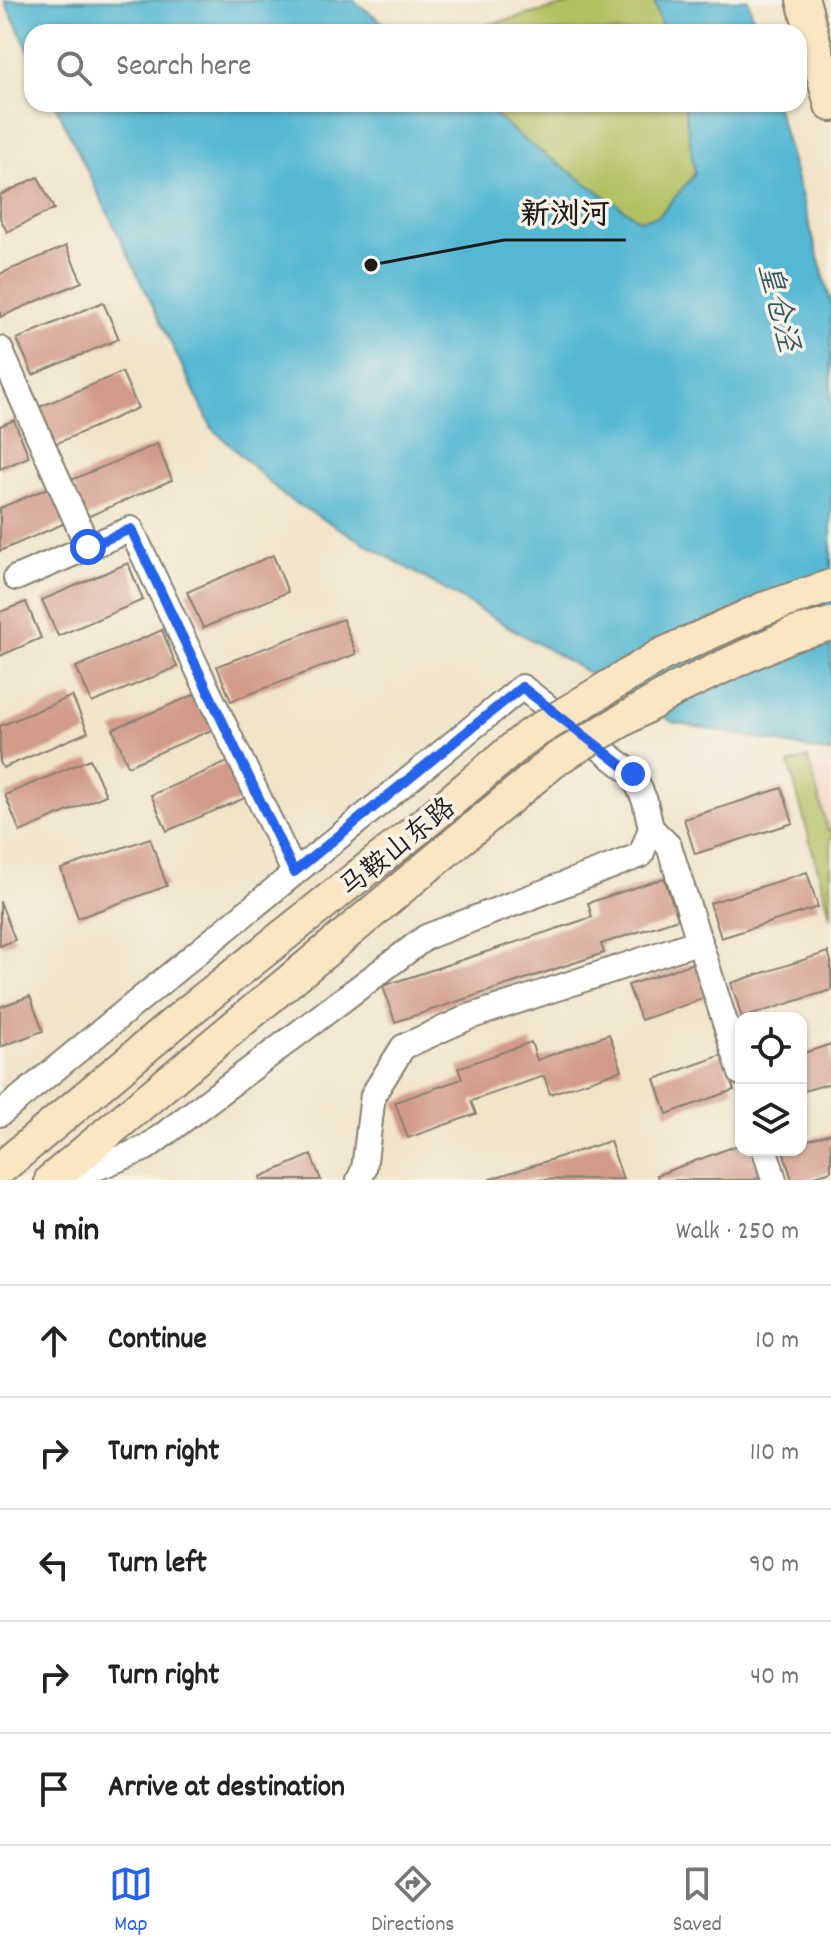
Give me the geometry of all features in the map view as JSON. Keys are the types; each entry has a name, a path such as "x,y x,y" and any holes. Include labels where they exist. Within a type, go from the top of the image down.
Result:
{"main road":[{"path":"803,0 831,105"},
{"name":"马鞍山东路","path":"0,1169 185,1014 420,827 528,736 661,655 763,609 831,586"},
{"name":"马鞍山东路","path":"51,1180 558,758 678,688 791,635 831,624"}],"street":[{"path":"0,349 88,547"},
{"path":"16,578 131,529 294,872"},
{"path":"0,1114 522,687 633,774 645,801 651,828 669,846 735,1054"},
{"path":"66,1180 146,1148 426,937 641,855 651,828"},
{"path":"359,1180 364,1169 373,1095 403,1047 469,1017 700,941"},
{"path":"767,1156 774,1180"}],"shaded area":[{"path":"789,764 831,769 831,921"}],"green space":[{"path":"587,0 654,0 661,24 490,24"},
{"path":"491,112 685,112 695,174 659,216 639,220 524,140"},
{"path":"808,758 828,831 831,829 831,918 789,764"}],"water":[{"path":"4,0 353,0 384,24 24,24 24,41"},
{"path":"654,0 748,0 755,24 661,24"},
{"name":"皇仓泾","path":"59,112 491,112 524,140 640,220 659,216 695,174 685,112 778,112 831,303 831,753 673,722 285,497 212,428"}],"building":[{"path":"38,177 54,209 7,232 0,218 0,195"},
{"path":"66,246 82,282 0,317 0,274"},
{"path":"103,302 119,339 33,375 17,339"},
{"path":"122,372 138,408 53,445 37,408"},
{"path":"14,420 29,457 0,469 0,426"},
{"path":"157,444 172,480 87,517 71,480"},
{"path":"55,485 70,521 0,551 0,508"},
{"path":"273,555 288,592 203,628 187,592"},
{"path":"128,563 143,600 58,636 42,600"},
{"path":"26,602 41,638 0,656 0,612"},
{"path":"343,619 356,654 231,701 217,666"},
{"path":"162,630 177,667 92,703 76,667"},
{"path":"198,693 214,729 128,766 113,729"},
{"path":"72,696 88,732 3,768 0,762 0,726"},
{"path":"237,758 252,795 167,831 151,795"},
{"path":"90,759 106,795 20,832 5,795"},
{"path":"782,788 793,823 695,854 684,819"},
{"path":"150,838 167,886 78,918 61,869"},
{"path":"807,872 818,907 721,938 710,903"},
{"path":"664,878 678,919 601,944 604,953 395,1022 383,986 592,917 588,903"},
{"path":"0,901 15,940 0,946"},
{"path":"828,952 831,961 831,990 761,1012 740,1012 731,983"},
{"path":"696,962 708,997 641,1020 628,985"},
{"path":"30,996 43,1031 0,1047 0,1007"},
{"path":"609,1034 622,1070 550,1094 544,1076 471,1101 476,1114 408,1138 395,1102 462,1079 458,1068 531,1042 537,1060"},
{"path":"831,1044 831,1083 807,1090 807,1052"},
{"path":"722,1055 734,1090 667,1114 655,1079"},
{"path":"831,1133 831,1171 803,1180 792,1180 785,1156 807,1156 807,1140"},
{"path":"610,1141 623,1179 490,1180 490,1179"},
{"path":"735,1146 735,1156 756,1156 764,1176 753,1180 658,1180 657,1175"},
{"path":"311,1155 321,1180 261,1180 260,1177"}],"place":[{"name":"新浏河","path":"371,265"}],"route":[{"path":"88,547 131,529 294,872 522,687 633,774"}]}
